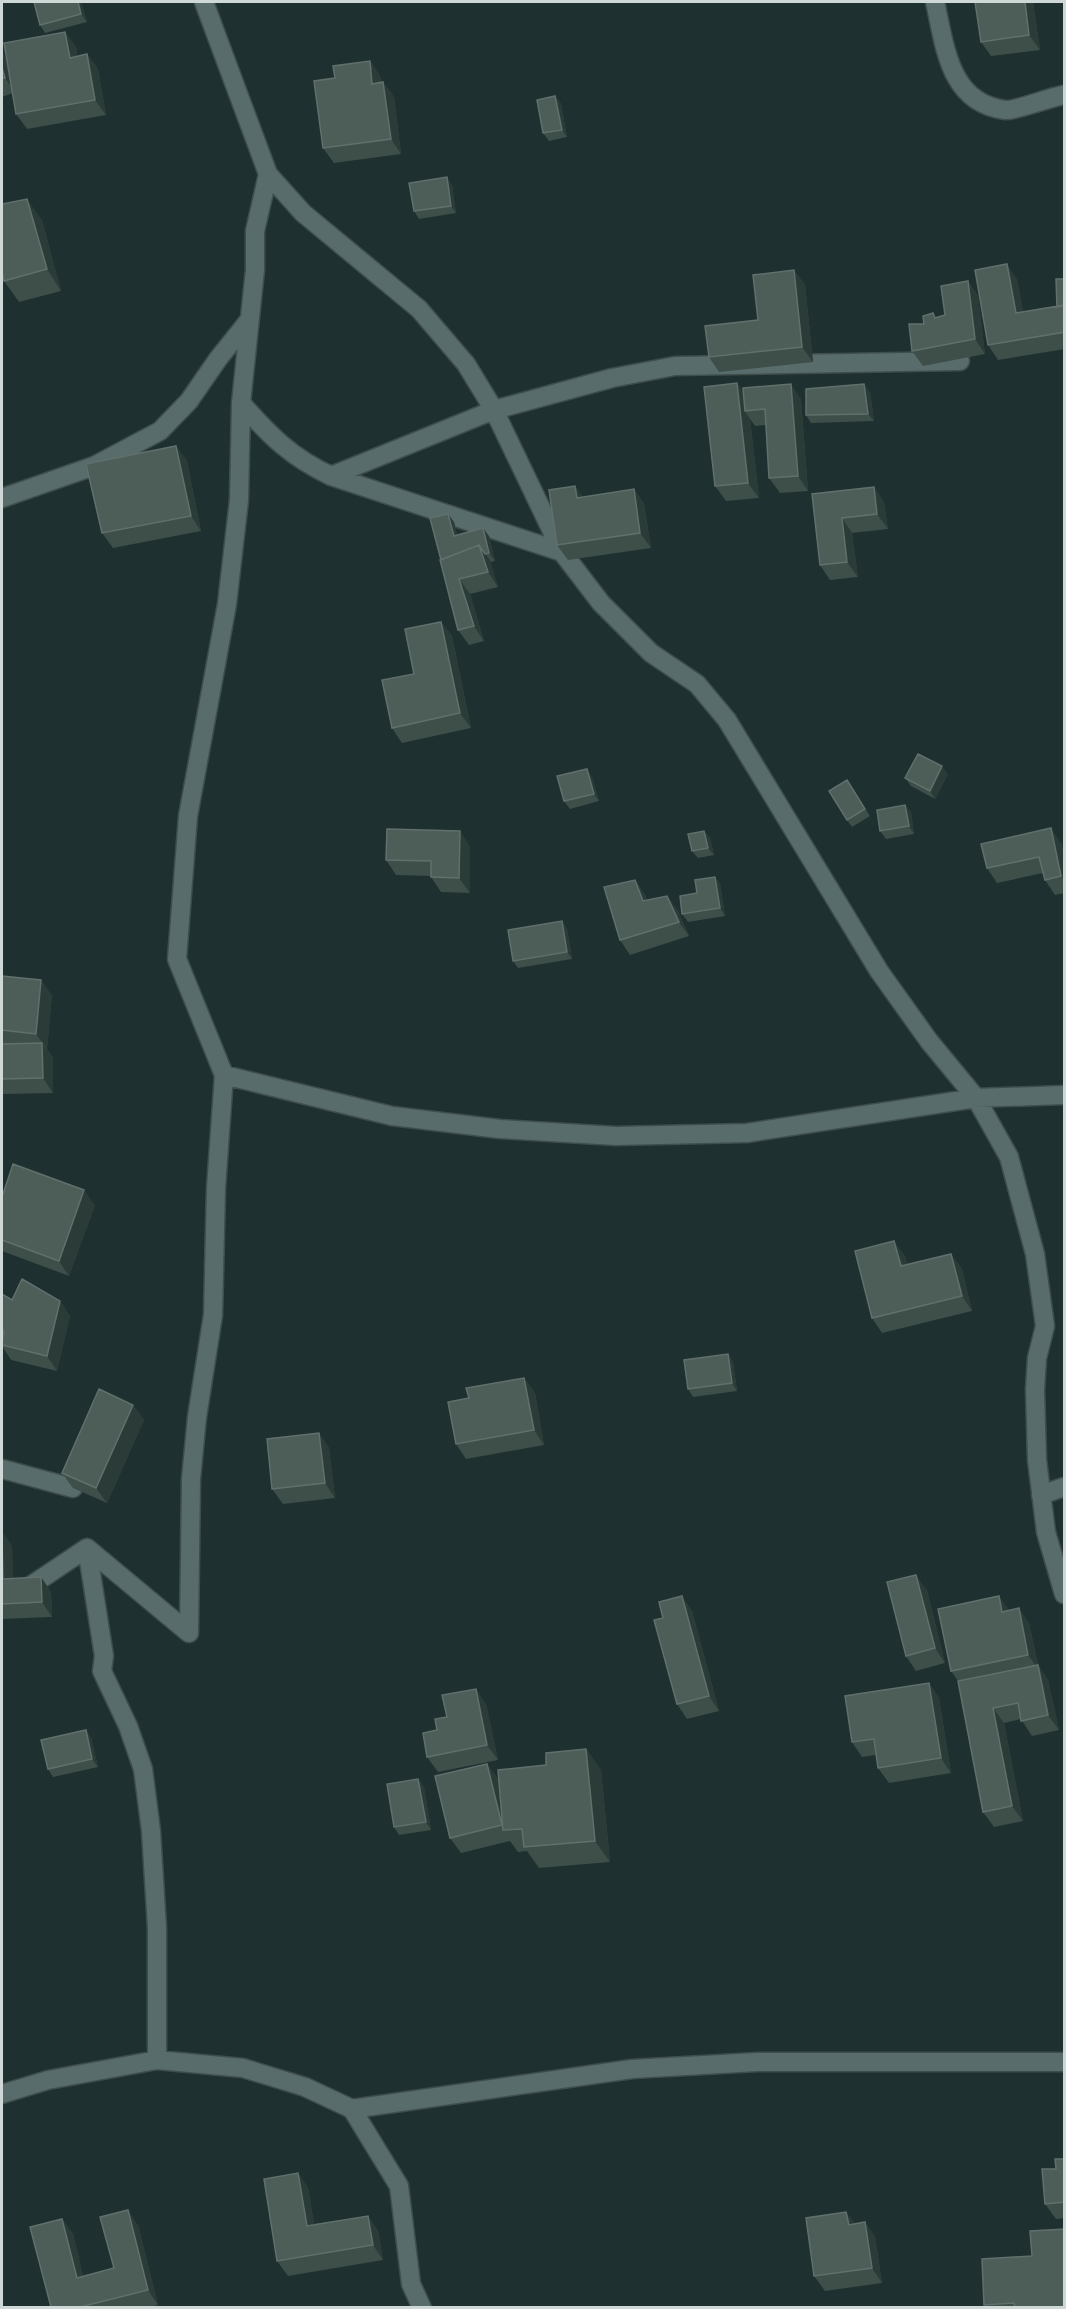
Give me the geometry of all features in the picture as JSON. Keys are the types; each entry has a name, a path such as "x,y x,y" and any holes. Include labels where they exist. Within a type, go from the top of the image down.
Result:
{"street":[{"path":"204,2 268,174 303,213 420,309 466,364 494,410 562,552 601,603 651,653 697,684 727,720 879,971 929,1041 976,1098 1009,1157 1035,1254 1045,1326 1037,1358 1035,1389 1041,1495 1046,1532 1065,1594"},
{"path":"934,2 951,70 972,99 1007,110 1065,95"},
{"path":"87,1548 189,1633 191,1479 197,1417 213,1315 216,1188 224,1075 177,960 188,816 228,592 238,500 241,403 250,320 255,231 268,174"},
{"path":"2,498 94,466 160,431 189,401 250,320"},
{"path":"331,476 494,410 612,378 675,366 960,361"},
{"path":"241,403 274,441 311,466 331,476 562,552"},
{"path":"224,1075 392,1116 500,1129 616,1136 747,1133 976,1098 1065,1095"},
{"path":"2,1469 73,1488"},
{"path":"1041,1495 1065,1487"},
{"path":"2,1605 87,1548"},
{"path":"87,1548 104,1656 102,1671 128,1726 144,1779 151,1831 157,1928 157,2060"},
{"path":"2,2094 48,2080 157,2060 243,2068 305,2087 352,2109 632,2069 757,2062 1065,2062"},
{"path":"352,2109 399,2186 411,2284 410,2307"},
{"path":"411,2284 422,2307"}],"building":[{"path":"34,2 78,2 81,14 40,25"},
{"path":"975,2 1025,2 1029,35 981,42"},
{"path":"65,32 70,58 87,54 95,100 16,114 4,43"},
{"path":"370,61 372,84 383,82 391,139 323,148 314,81 335,78 333,66"},
{"path":"555,96 562,130 543,133 537,100"},
{"path":"447,177 451,206 414,211 409,183"},
{"path":"27,199 47,269 4,281 2,204"},
{"path":"1007,264 1016,313 1065,305 1065,332 988,345 975,270"},
{"path":"794,270 802,347 709,357 705,326 758,320 753,275"},
{"path":"1056,279 1065,279 1065,305 1057,307"},
{"path":"968,281 975,339 912,351 909,324 924,324 923,316 933,313 935,318 945,315 941,286"},
{"path":"737,383 748,483 715,486 704,387"},
{"path":"791,384 798,476 769,478 765,409 745,411 743,388"},
{"path":"864,384 868,414 806,415 806,389"},
{"path":"176,446 191,516 102,533 86,464"},
{"path":"575,486 577,498 634,489 640,533 557,545 549,490"},
{"path":"874,487 877,514 842,518 847,562 820,565 812,494"},
{"path":"448,514 454,536 483,528 489,553 485,554 479,545 441,560 430,518"},
{"path":"479,545 488,572 459,579 474,626 458,630 440,560"},
{"path":"441,622 460,713 392,728 382,680 414,674 405,629"},
{"path":"918,754 942,766 930,791 905,778"},
{"path":"587,769 594,794 564,801 557,776"},
{"path":"847,780 865,809 847,820 829,791"},
{"path":"905,805 909,826 880,831 877,810"},
{"path":"1051,828 1061,876 1045,880 1039,857 987,868 981,844"},
{"path":"387,829 460,831 459,878 431,877 431,861 386,860"},
{"path":"704,831 708,848 692,851 688,834"},
{"path":"715,877 720,908 682,914 680,896 697,893 695,880"},
{"path":"635,880 643,901 667,896 679,922 620,940 604,887"},
{"path":"562,921 567,952 513,961 508,930"},
{"path":"2,976 41,980 36,1034 2,1030"},
{"path":"42,1043 43,1078 2,1079 2,1044"},
{"path":"13,1164 84,1190 59,1261 2,1240 2,1197"},
{"path":"894,1241 901,1266 951,1254 962,1296 872,1318 855,1251"},
{"path":"22,1279 60,1301 47,1356 2,1345 4,1331 2,1329 2,1294 12,1300"},
{"path":"728,1354 732,1383 688,1389 684,1360"},
{"path":"524,1378 534,1430 456,1444 448,1402 469,1398 466,1388"},
{"path":"99,1389 133,1405 96,1488 62,1473"},
{"path":"319,1433 325,1483 272,1489 267,1439"},
{"path":"2,1537 3,1579 41,1577 42,1602 2,1604"},
{"path":"916,1575 935,1648 906,1656 887,1582"},
{"path":"682,1596 709,1696 677,1704 654,1620 663,1618 659,1602"},
{"path":"999,1596 1002,1612 1019,1608 1028,1655 951,1671 938,1609"},
{"path":"1038,1665 1048,1715 1021,1721 1018,1703 993,1708 1012,1806 983,1812 958,1681"},
{"path":"929,1683 941,1758 878,1768 874,1739 852,1742 845,1696"},
{"path":"476,1689 487,1745 427,1757 423,1733 437,1730 435,1719 447,1717 442,1695"},
{"path":"86,1730 92,1759 48,1769 41,1740"},
{"path":"586,1749 595,1841 524,1847 522,1829 503,1830 498,1770 546,1765 546,1753"},
{"path":"487,1764 502,1825 450,1838 435,1776"},
{"path":"418,1779 426,1822 394,1827 387,1784"},
{"path":"1055,2159 1065,2159 1065,2202 1045,2204 1042,2169 1056,2169"},
{"path":"298,2173 307,2226 368,2216 373,2245 277,2261 264,2179"},
{"path":"128,2210 148,2290 80,2307 51,2307 30,2227 62,2219 77,2278 114,2268 100,2217"},
{"path":"846,2212 849,2225 865,2222 872,2268 814,2276 806,2218"},
{"path":"1065,2229 1065,2307 1015,2307 1014,2303 984,2305 982,2259 1032,2256 1030,2231"}]}
